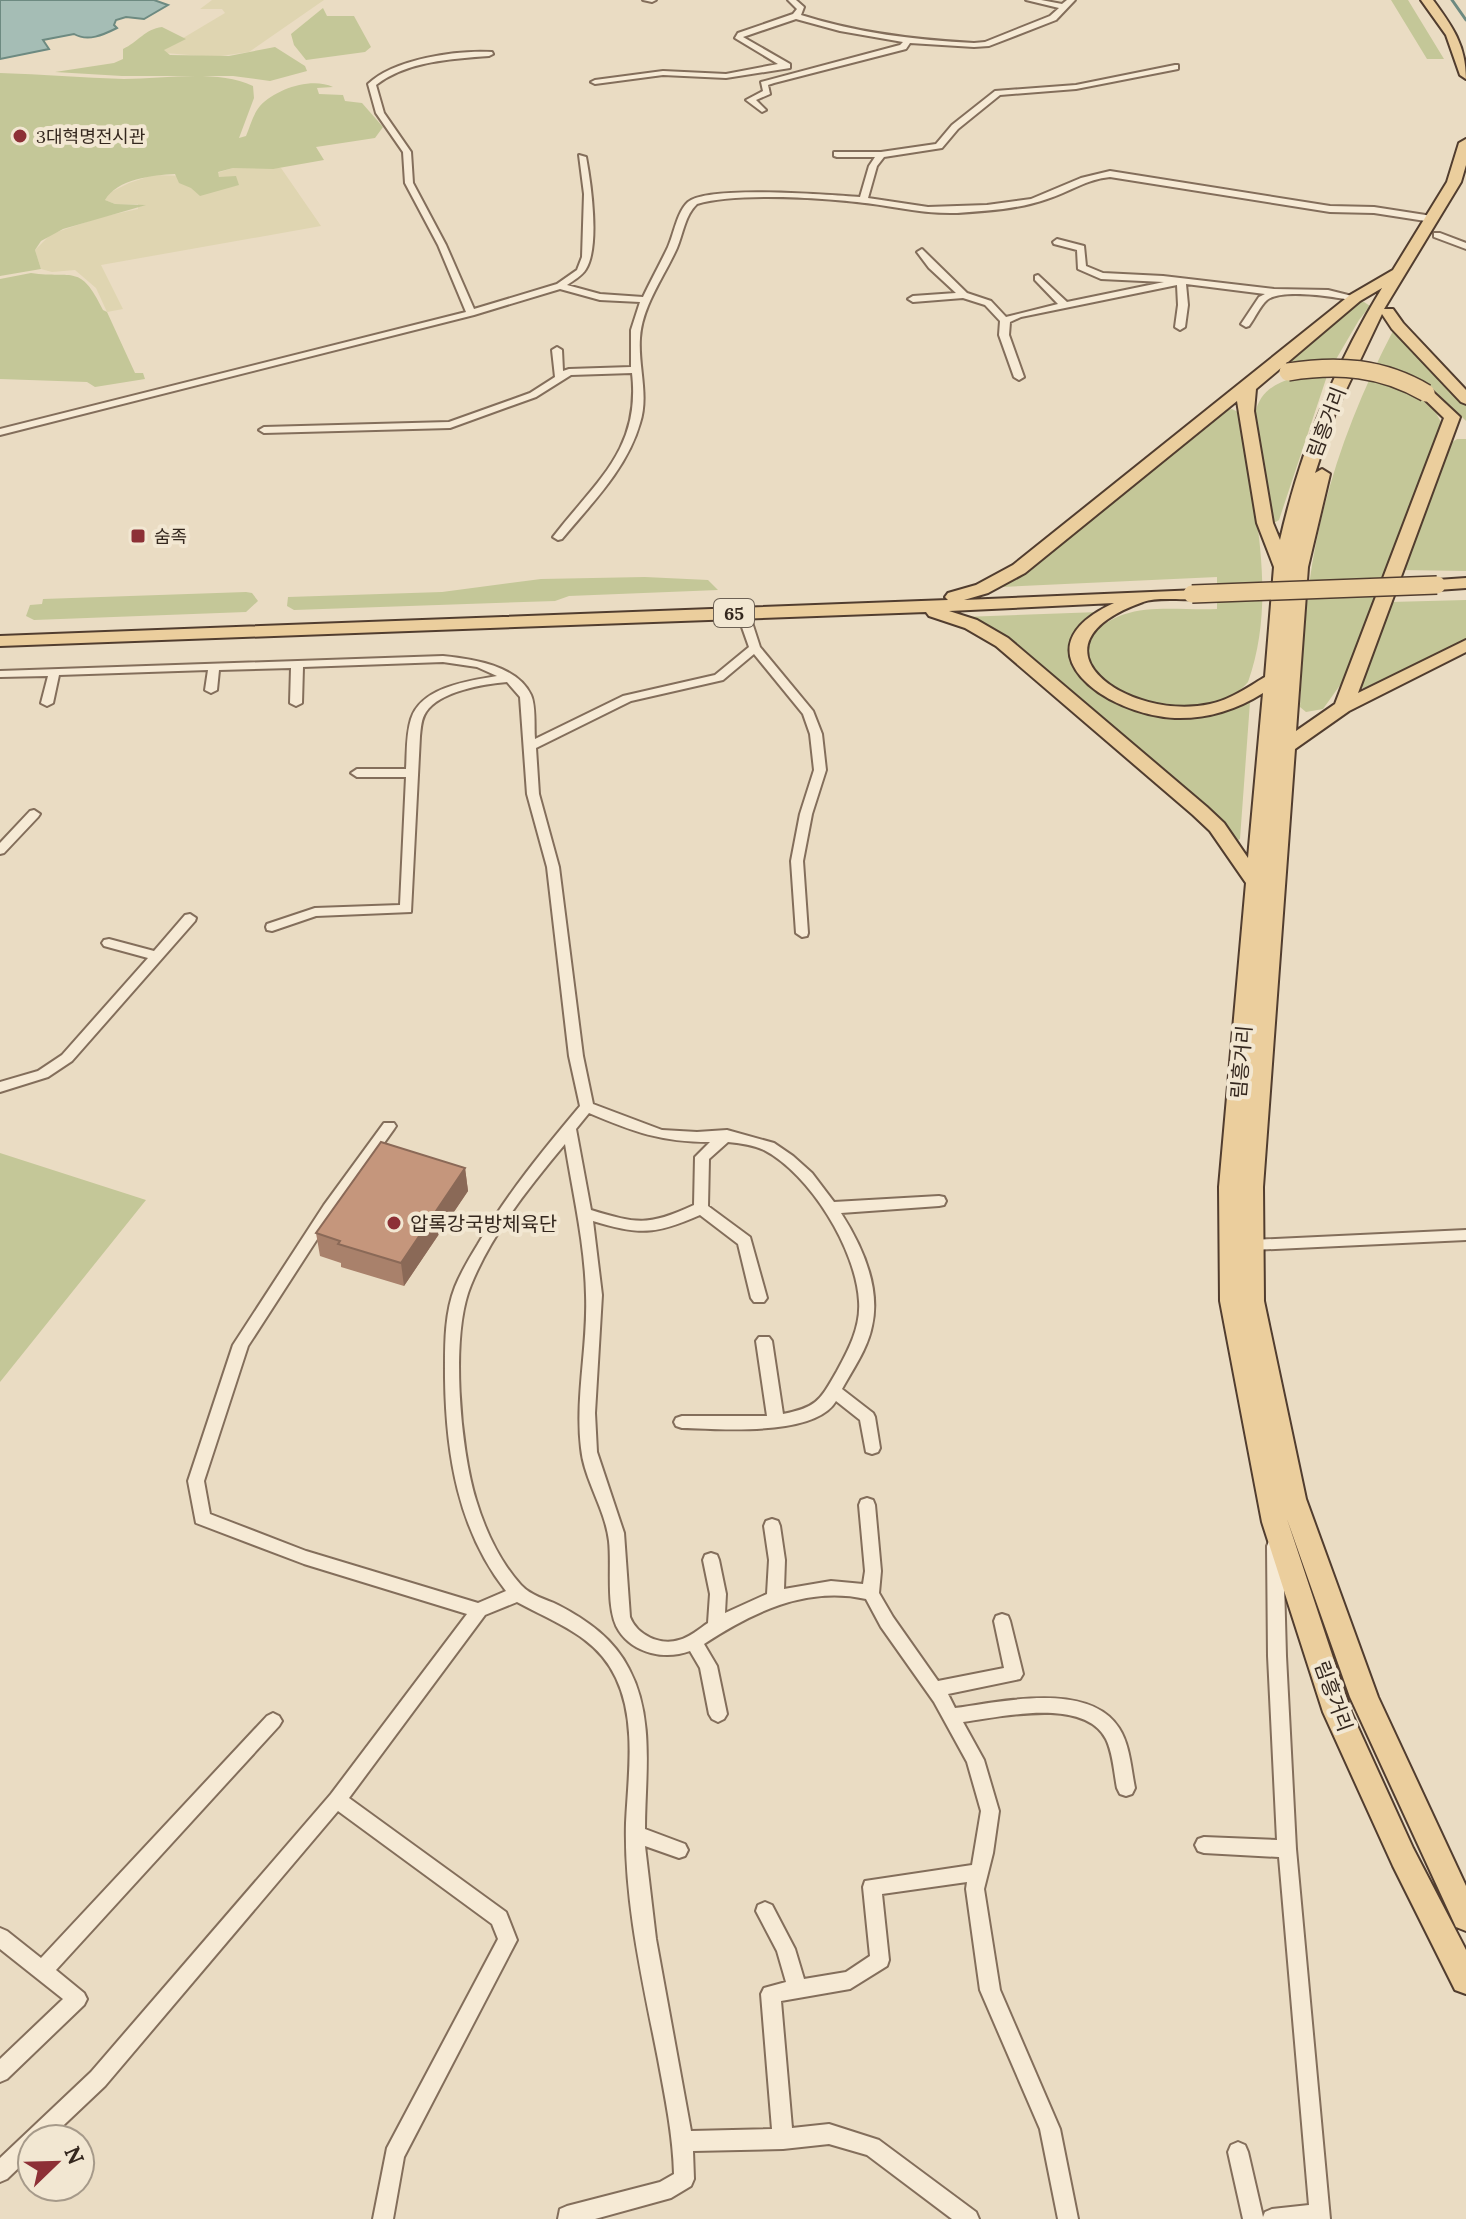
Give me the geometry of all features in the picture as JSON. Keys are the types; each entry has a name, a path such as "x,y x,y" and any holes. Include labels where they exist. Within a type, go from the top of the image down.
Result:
{"main road":[{"path":"1427,0 1452,35 1466,75"},
{"path":"1438,0 1466,44"},
{"name":"림흥거리","path":"1466,143 1454,182 1434,227 1388,312 1340,415 1314,499 1299,567 1253,1172 1252,1245 1252,1301 1293,1499 1364,1697 1466,1917"},
{"name":"림흥거리","path":"1466,186 1398,272 1377,308 1327,413 1298,498 1283,567 1230,1187 1232,1301 1275,1522 1337,1712 1403,1857 1466,1980"},
{"path":"919,607 982,589 1019,569 1355,298 1398,272"},
{"path":"1388,312 1397,326 1466,399"},
{"path":"1249,386 1288,372 1325,367 1356,368 1399,378 1426,393 1466,431"},
{"path":"1249,386 1245,399 1265,523 1283,567"},
{"path":"1343,707 1452,417"},
{"name":"65","path":"0,641 1466,583"},
{"path":"1142,597 1098,619 1086,629 1078,642 1078,658 1087,674 1109,693 1140,707 1163,711 1208,710 1226,705 1275,678"},
{"path":"919,607 971,624 1020,656 1200,811 1224,836 1254,880"},
{"path":"1286,746 1343,707 1466,645"}],"street":[{"path":"792,0 801,9 796,16 739,38 797,73"},
{"path":"1030,0 1064,7"},
{"path":"796,16 843,31 908,42 986,44 1053,18 1071,0"},
{"path":"762,110 750,100 767,92 764,84 903,47 908,42"},
{"path":"471,313 442,245 409,183 407,152 380,113 372,84 399,70 428,62 489,54"},
{"path":"595,82 663,73 726,76 785,65"},
{"path":"837,154 881,155 939,146 955,127 998,93 1076,87 1175,67"},
{"path":"863,200 873,166 881,155"},
{"path":"0,432 471,313 560,286 581,271 587,257 588,194 582,157"},
{"path":"558,537 630,442 637,419 635,330 645,300 671,255 693,202 716,197 863,200 920,210 958,209 1034,200 1086,178 1110,174 1330,209 1374,210 1434,227 1466,246"},
{"path":"1057,242 1081,248 1081,267 1092,274 1274,292 1328,293 1355,298"},
{"path":"922,252 932,266 964,295"},
{"path":"1038,278 1065,305"},
{"path":"1005,321 1018,315 1181,281"},
{"path":"1180,327 1183,305 1181,281"},
{"path":"560,286 600,297 645,300"},
{"path":"1246,324 1262,299 1274,292"},
{"path":"913,299 964,295 988,303 1005,321 1004,335 1019,377"},
{"path":"557,350 559,376"},
{"path":"264,430 450,425 533,395 559,376 579,371 637,370"},
{"path":"743,613 755,648 809,713 816,734 820,770 806,814 797,861 802,933"},
{"path":"530,746 627,698 719,678 755,648"},
{"path":"0,674 455,660 480,664 510,678 526,696 533,794 553,867 576,1056 587,1107"},
{"path":"296,703 297,663"},
{"path":"211,690 214,668"},
{"path":"47,703 54,673"},
{"path":"272,927 315,912 406,909 412,773 418,715 426,704 463,686 510,678"},
{"path":"357,773 412,773"},
{"path":"0,850 34,814"},
{"path":"0,1087 43,1074 67,1058 190,918"},
{"path":"109,943 157,956"},
{"path":"567,2216 664,2191 684,2179 683,2141 636,1869 639,1759 630,1691 623,1670 609,1650 572,1620 518,1594 485,1545 467,1497 454,1413 452,1344 461,1288 505,1214 587,1107"},
{"path":"587,1107 671,1136 727,1135 768,1147 803,1170 844,1226 866,1287 865,1324 834,1391 819,1411 776,1421 682,1422"},
{"path":"389,1126 329,1209 241,1345 196,1481 202,1518 240,1535 364,1577 479,1610"},
{"path":"569,1128 579,1190 587,1214 594,1298 589,1449 596,1484 616,1531 622,1621 641,1643 669,1650 694,1643 716,1627 787,1592 851,1587 871,1593"},
{"path":"701,1208 702,1157 727,1135"},
{"path":"829,1208 939,1201"},
{"path":"587,1214 640,1230 665,1225 701,1208"},
{"path":"701,1208 745,1241 759,1298"},
{"path":"1252,1245 1466,1235"},
{"path":"764,1341 776,1421"},
{"path":"834,1391 867,1417 872,1448"},
{"path":"867,1505 873,1571 871,1593 951,1716 975,1760 990,1811 975,1889 990,1990 1050,2129 1068,2219"},
{"path":"1272,2219 1320,2217 1287,1849 1277,1656 1275,1522"},
{"path":"772,1526 777,1560 775,1598"},
{"path":"711,1560 718,1594 716,1627"},
{"path":"51,2123 98,2079 337,1800 479,1610 518,1594"},
{"path":"935,1689 1014,1674 1002,1621"},
{"path":"694,1643 708,1666 718,1714"},
{"path":"951,1716 1064,1704 1098,1715 1112,1732 1126,1788"},
{"path":"42,1971 273,1721"},
{"path":"337,1800 499,1918 508,1940 394,2155 383,2219"},
{"path":"637,1835 679,1850"},
{"path":"1204,1845 1287,1849"},
{"path":"783,2139 771,1994 850,1980 880,1960 872,1887 979,1872"},
{"path":"765,1911 786,1949 797,1989"},
{"path":"0,2072 77,1999 3,1944"},
{"path":"683,2141 783,2139 829,2134 872,2147 969,2219"},
{"path":"1238,2152 1253,2219"},
{"path":"0,2172 16,2156"}],"shaded area":[{"path":"212,0 324,0 249,52 214,57 165,53 163,50 225,13 222,9 200,9"},
{"path":"233,168 281,168 321,226 101,265 123,309 107,312 96,288 75,270 52,272 41,269 35,250 51,234 101,217 138,209 138,204 115,204 105,200 107,194 129,183 153,175 219,177 217,173"}],"green space":[{"path":"1391,0 1408,0 1444,59 1427,59"},
{"path":"323,8 327,16 354,16 371,47 365,52 306,60 294,45 291,34"},
{"path":"162,27 186,39 164,50 170,55 229,56 275,47 305,66 307,71 270,81 233,76 122,76 55,72 114,63 123,59 123,49 151,30"},
{"path":"0,73 124,79 206,76 238,81 253,86 254,98 239,138 246,136 260,106 275,94 294,86 324,84 333,87 317,88 319,94 343,95 345,101 362,103 383,127 375,138 316,147 324,160 273,169 233,168 218,172 219,177 236,176 239,185 200,196 179,183 175,174 127,183 105,200 115,204 146,205 63,229 41,241 35,250 41,269 0,276"},
{"path":"31,273 74,276 88,285 107,312 135,373 143,373 145,379 95,387 87,382 0,379 0,279"},
{"path":"1357,302 1370,306 1328,373 1279,520 1274,523 1270,519 1255,414 1257,406 1269,390 1295,377 1282,366"},
{"path":"1393,331 1466,406 1466,421 1433,389 1417,395 1436,413 1442,424 1348,674 1323,709 1306,712 1300,707 1305,625 1312,563 1322,515 1347,434"},
{"path":"1225,410 1240,413 1256,514 1262,582 1262,616 1248,682 1236,693 1205,705 1170,707 1136,700 1091,672 1084,643 1098,629 1128,613 1162,609 1217,609 1217,577 1002,587"},
{"path":"1466,439 1466,571 1401,570 1451,443"},
{"path":"645,577 708,580 718,590 569,596 555,601 294,610 287,606 288,597 442,592 541,579"},
{"path":"252,593 258,601 246,612 34,620 26,616 30,605 42,604 43,599"},
{"path":"1466,600 1466,639 1376,687 1367,690 1359,686 1390,602"},
{"path":"1099,612 1076,633 1069,654 1080,678 1104,697 1124,705 1161,710 1250,702 1240,839 1237,841 1207,810 963,617"},
{"path":"0,1153 146,1200 0,1382"}],"water":[{"path":"0,0 154,0 168,5 144,19 126,17 116,20 114,25 117,28 101,35 85,37 74,34 43,40 49,49 0,59"}],"building":[{"name":"압록강국방체육단","path":"381,1142 465,1168 401,1263 338,1244 340,1241 316,1233"}],"waterway":[{"path":"1452,0 1466,20"}],"place":[{"name":"3대혁명전시관","path":"20,136"},
{"name":"숨족","path":"138,536"},
{"name":"압록강국방체육단","path":"394,1223"}]}
